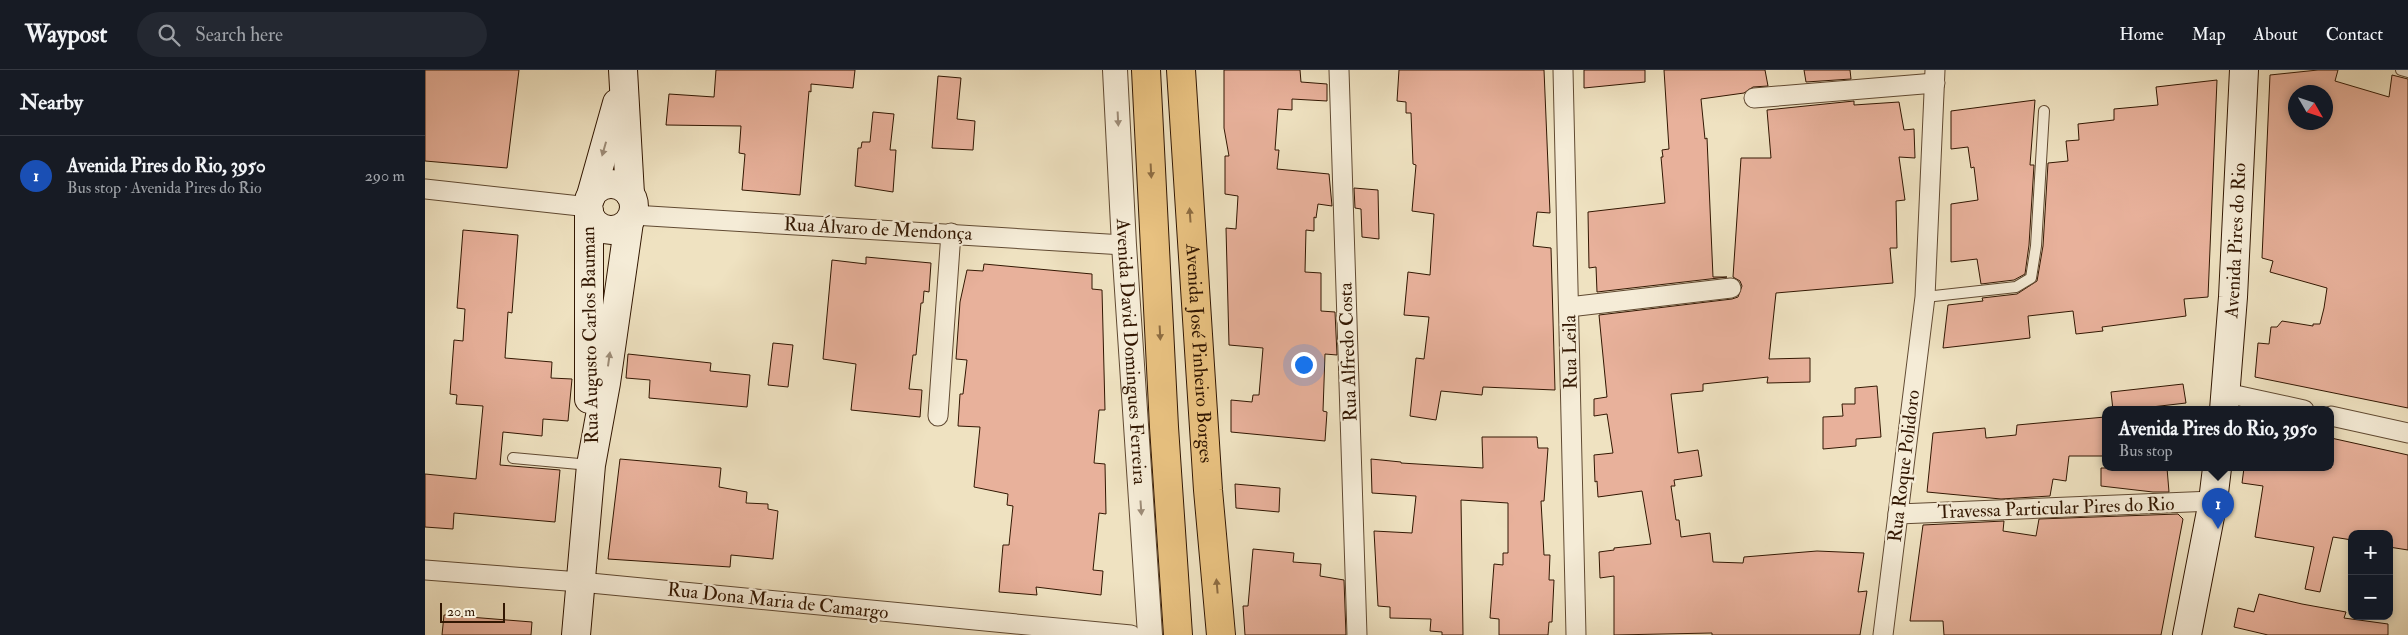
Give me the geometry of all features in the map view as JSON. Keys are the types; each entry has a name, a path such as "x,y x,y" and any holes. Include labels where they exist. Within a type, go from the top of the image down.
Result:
{"main road":[{"name":"Avenida José Pinheiro Borges","path":"1146,70 1164,427 1178,635"},
{"name":"Avenida José Pinheiro Borges","path":"1181,70 1208,490 1221,635"},
{"name":"Avenida Pires do Rio","path":"2225,402 2233,297 2244,70"},
{"name":"Rua Augusto Carlos Bauman","path":"591,462 589,206 623,77"},
{"name":"Rua Augusto Carlos Bauman","path":"576,635 591,462 606,383 630,210 623,77"},
{"path":"605,186 619,186 630,210 617,230 602,228 596,224 589,206 598,189 605,186"},
{"path":"2187,635 2213,501 2217,471"}],"street":[{"name":"Avenida David Domingues Ferreira","path":"1115,70 1124,245 1150,635"},
{"name":"Rua Alfredo Costa","path":"1339,70 1357,635"},
{"name":"Rua Leila","path":"1563,70 1576,635"},
{"path":"1754,98 1935,77"},
{"name":"Rua Roque Polidoro","path":"1883,635 1925,297 1935,77"},
{"path":"425,189 589,206"},
{"name":"Rua Álvaro de Mendonça","path":"630,210 1124,245"},
{"path":"938,416 951,233"},
{"path":"1569,307 1731,288"},
{"path":"2225,402 2264,406"},
{"path":"2334,417 2408,433"},
{"name":"Travessa Particular Pires do Rio","path":"1898,514 2213,501"},
{"name":"Rua Dona Maria de Camargo","path":"425,570 580,582 1131,635"}],"lane":[{"path":"2401,70 2408,72"},
{"path":"1925,297 2016,287 2031,278 2036,246 2043,111"},
{"path":"513,458 591,462"}],"building":[{"path":"425,70 519,70 507,168 425,161"},
{"path":"716,70 855,70 853,88 811,84 800,195 742,190 745,154 739,153 741,126 666,125 669,94 714,97"},
{"path":"1224,70 1300,70 1301,82 1327,84 1327,101 1292,99 1292,110 1278,109 1275,150 1279,150 1277,169 1329,174 1332,206 1318,204 1316,218 1314,217 1314,231 1306,230 1305,272 1321,273 1321,311 1335,312 1337,355 1325,354 1323,411 1327,412 1325,441 1231,432 1231,400 1252,402 1253,395 1259,395 1263,348 1229,345 1226,228 1236,229 1238,196 1225,194 1225,156 1229,156 1224,128"},
{"path":"1399,70 1544,70 1550,213 1537,212 1533,246 1551,248 1555,390 1483,387 1482,395 1441,391 1436,420 1410,416 1416,358 1424,359 1429,317 1404,315 1408,272 1430,275 1434,214 1412,211 1416,165 1413,164 1411,113 1406,113 1406,102 1397,101"},
{"path":"1584,70 1645,70 1645,82 1584,88"},
{"path":"1664,70 1765,70 1768,86 1753,87 1744,93 1701,99 1705,139 1707,138 1713,277 1727,277 1597,292 1596,267 1589,268 1588,212 1665,203 1661,157 1663,157 1662,150 1669,149"},
{"path":"1804,70 1850,70 1851,79 1806,82"},
{"path":"2338,70 2335,81 2389,97 2392,75 2408,79 2408,408 2255,377 2258,343 2269,344 2271,327 2277,327 2282,321 2313,326 2313,324 2320,324 2327,288 2270,272 2273,261 2262,258 2270,75"},
{"path":"938,76 961,78 957,119 975,121 973,150 932,148"},
{"path":"2217,80 2208,297 2184,299 2186,316 2102,327 2103,331 2076,334 2073,311 2028,316 2030,338 1943,348 1948,305 1983,301 1982,298 2017,294 2037,281 2043,246 2048,163 2068,161 2066,141 2079,140 2078,124 2114,120 2114,109 2158,105 2156,87"},
{"path":"2035,100 2030,165 2034,165 2029,245 2025,274 2014,280 1981,284 1977,259 1951,262 1951,204 1978,200 1974,167 1971,168 1968,147 1951,149 1951,111"},
{"path":"1854,101 1854,105 1899,102 1904,130 1914,129 1915,158 1899,157 1905,200 1896,201 1897,248 1890,248 1893,283 1776,293 1769,359 1810,358 1810,382 1767,383 1768,377 1703,384 1703,391 1671,394 1678,453 1698,450 1702,476 1674,480 1675,486 1671,486 1676,520 1679,520 1681,537 1710,533 1713,562 1743,563 1744,557 1817,551 1864,553 1858,592 1867,591 1860,635 1712,635 1712,633 1614,635 1614,576 1600,578 1599,552 1614,550 1614,548 1651,544 1642,491 1598,497 1597,481 1595,482 1594,455 1613,453 1607,414 1594,416 1594,399 1607,397 1599,315 1738,297 1742,286 1740,281 1733,277 1741,158 1771,158 1767,110"},
{"path":"873,112 894,114 890,150 896,150 893,192 855,186 858,148 861,148 862,142 870,142"},
{"path":"1354,188 1378,190 1379,239 1362,237 1361,209 1355,208"},
{"path":"463,230 518,235 512,313 508,312 505,358 552,362 551,378 572,379 568,421 543,419 542,436 503,432 500,465 560,470 555,522 454,513 453,529 425,527 425,474 476,479 483,406 456,404 457,395 450,394 454,340 463,341 465,309 457,308"},
{"path":"866,257 931,263 929,292 924,291 923,303 921,303 916,355 913,355 909,389 922,390 920,417 851,410 856,364 823,359 832,260 866,264"},
{"path":"984,264 1092,274 1092,289 1102,290 1105,410 1099,410 1094,463 1105,464 1106,514 1099,513 1093,570 1103,571 1101,595 1036,587 1037,595 999,592 1003,545 1009,545 1013,506 1007,505 1008,494 974,487 980,427 958,426 960,394 963,394 967,360 956,359 960,302 967,270 983,271"},
{"path":"773,343 793,345 788,387 768,385"},
{"path":"628,354 711,363 710,371 750,375 747,407 649,398 650,380 626,378"},
{"path":"2183,384 2186,403 2160,406 2113,406 2111,392"},
{"path":"1877,386 1881,437 1856,439 1856,446 1823,449 1823,417 1843,416 1842,404 1855,404 1855,388"},
{"path":"2102,417 2102,456 2069,456 2066,481 2053,479 2050,496 2001,499 1927,492 1933,433 1985,428 1986,438 2016,435 2017,425"},
{"path":"1482,437 1537,437 1538,448 1548,448 1544,501 1541,501 1544,555 1550,555 1549,580 1554,580 1552,622 1549,622 1548,635 1499,635 1499,619 1490,618 1494,564 1503,565 1503,553 1508,553 1508,503 1461,500 1463,635 1442,635 1442,632 1430,631 1431,619 1390,618 1390,607 1378,606 1374,531 1412,533 1416,496 1372,493 1371,459 1401,463 1483,468"},
{"path":"2334,439 2408,455 2408,550 2393,548 2393,530 2348,530 2348,539 2333,537 2320,592 2305,589 2314,547 2255,537 2263,486 2242,483 2244,471 2334,471"},
{"path":"620,459 721,468 719,487 747,492 746,503 768,504 768,509 778,511 773,559 731,555 730,567 608,559"},
{"path":"2101,468 2102,471 2167,471 2169,492 2153,492 2101,486"},
{"path":"1235,484 1280,488 1279,512 1236,508"},
{"path":"2178,514 2183,519 2161,635 1944,635 1943,621 1910,621 1923,525 2004,521 2003,531 2036,536 2039,519"},
{"path":"1253,549 1294,553 1293,562 1321,564 1320,576 1344,580 1346,635 1245,635 1243,606 1248,606"},
{"path":"2259,594 2346,612 2344,618 2348,620 2388,624 2388,635 2268,635 2234,627 2238,608 2254,612"},
{"path":"444,615 532,622 531,635 442,635"}],"place":[{"name":"Avenida Pires do Rio, 3950","path":"2218,529"}]}
